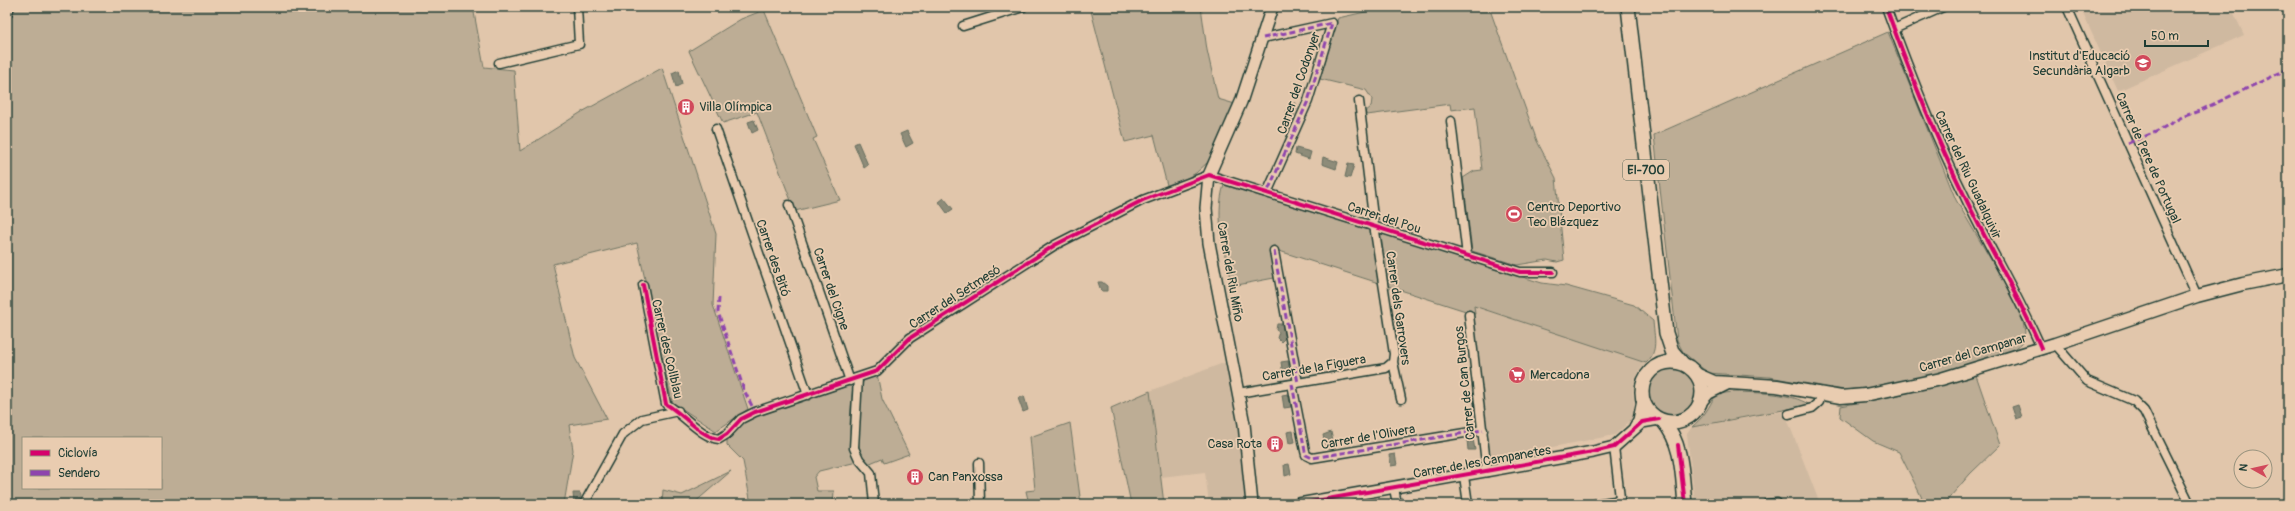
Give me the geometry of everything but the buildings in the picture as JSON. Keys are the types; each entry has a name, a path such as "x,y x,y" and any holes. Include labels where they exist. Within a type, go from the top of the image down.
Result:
{"main road":[{"name":"EI-700","path":"1628,7 1666,333 1672,351 1683,364 1696,374"},
{"name":"Carrer del Campanar","path":"1696,374 1710,381 1777,386 1820,395 1841,397 1865,395 1926,382 2056,344 2197,296 2243,284 2288,275"},
{"name":"EI-700","path":"1643,400 1643,384 1647,375 1655,367 1662,353 1666,333"},
{"path":"1655,367 1671,362 1683,364"},
{"path":"1678,445 1682,428 1700,402 1701,386 1696,374"},
{"name":"Carrer del Campanar","path":"1700,402 1708,393 1729,383"},
{"path":"1643,400 1650,413 1670,428 1678,445 1685,504"},
{"path":"1661,420 1677,421 1689,416"}],"street":[{"path":"7,14 10,7"},
{"path":"499,63 579,44 578,7"},
{"path":"963,26 1023,7"},
{"name":"Carrer del Riu Miño","path":"1252,504 1245,432 1207,228 1209,175 1241,102 1272,7"},
{"name":"Carrer del Riu Guadalquivir","path":"1886,7 1918,92 1965,198 2016,295 2041,348"},
{"path":"1894,29 1943,7"},
{"name":"Carrer de Pere de Portugal","path":"2067,7 2197,296"},
{"name":"Carrer del Codonyer","path":"1263,38 1332,23 1308,101 1267,193"},
{"name":"Carrer dels Garrovers","path":"1360,101 1374,225 1394,354 1393,362 1401,399"},
{"path":"1451,121 1467,256"},
{"name":"Carrer des Bitó","path":"716,128 808,395"},
{"name":"Carrer del Pou","path":"1209,175 1374,225 1520,272 1553,272"},
{"name":"Carrer del Setmesó","path":"719,439 727,434 741,418 877,371 910,338 1055,245 1143,200 1209,175"},
{"name":"Carrer del Cigne","path":"789,205 850,381"},
{"path":"1274,251 1295,384"},
{"name":"Carrer des Collblau","path":"643,285 666,404 678,411 707,436 719,439"},
{"name":"Carrer de Can Burgos","path":"1469,315 1487,472"},
{"path":"2056,344 2087,381 2134,401 2144,411 2190,504"},
{"name":"Carrer de la Figuera","path":"1238,393 1386,368 1393,362"},
{"path":"858,378 854,448 859,459 871,473 874,504"},
{"name":"Carrer de l'Olivera","path":"1295,384 1305,451 1306,455 1312,458 1483,430"},
{"path":"1789,414 1812,408 1819,402 1820,395"},
{"path":"1595,504 1615,501 1620,498 1614,447 1635,427 1639,420 1643,400"},
{"path":"584,504 623,434 642,419 678,411"},
{"path":"1635,427 1649,420 1661,420"},
{"name":"Carrer de les Campanetes","path":"1299,504 1347,500 1394,488 1487,472 1614,447"},
{"path":"979,463 980,504"},
{"path":"1464,476 1468,504"},
{"path":"1394,488 1397,504"},
{"path":"1767,504 1777,503"}],"shaded area":[{"path":"7,7 473,7 484,67 514,70 520,151 580,113 662,68 716,234 713,305 748,409 716,431 672,402 637,243 553,264 575,358 607,419 569,425 573,450 564,504 7,504"},
{"path":"1090,7 1201,7 1207,50 1218,99 1235,104 1208,162 1196,173 1168,189 1154,135 1125,142"},
{"path":"1388,7 1489,7 1537,141 1556,178 1564,260 1557,262 1547,260 1517,265 1472,251 1463,178 1474,171 1482,170 1475,107 1451,110 1450,104 1367,115 1365,112 1371,107 1372,99 1366,90 1320,79 1338,18"},
{"name":"Institut d'Educació Secundària Algarb","path":"2080,7 2231,7 2244,35 2118,91"},
{"path":"764,10 817,137 813,139 840,200 795,211 757,112 723,123 689,51 741,19"},
{"path":"1888,32 1956,200 2011,294 2023,322 2025,332 2022,343 2010,353 1941,373 1877,387 1844,390 1769,377 1708,373 1683,352 1677,340 1654,135"},
{"path":"679,70 682,84 676,87 672,73"},
{"path":"1294,103 1296,103 1296,110 1290,123 1287,124 1284,119 1287,110"},
{"path":"754,120 758,130 752,133 748,122"},
{"path":"907,131 913,143 906,147 900,134"},
{"path":"858,142 868,165 864,168 854,144"},
{"path":"1296,148 1311,152 1309,159 1295,154"},
{"path":"1323,157 1338,162 1336,169 1322,164"},
{"path":"1348,164 1354,165 1350,178 1345,177"},
{"path":"1224,185 1542,283 1566,286 1634,305 1653,321 1655,344 1653,354 1646,363 1474,306 1475,314 1270,248 1274,278 1232,286 1220,222 1221,197"},
{"path":"944,198 953,209 947,213 939,202"},
{"path":"1098,282 1102,282 1107,286 1107,291 1101,291"},
{"path":"1473,306 1646,363 1639,371 1635,381 1633,393 1635,410 1632,419 1615,435 1490,459"},
{"path":"1277,324 1282,324 1285,338 1281,342 1277,338 1279,332 1276,330"},
{"path":"1288,361 1290,374 1283,375 1281,362"},
{"path":"1226,362 1236,407 1246,504 1209,504 1205,472 1161,477 1150,391"},
{"path":"1667,369 1677,369 1686,373 1692,379 1695,384 1695,402 1686,413 1677,417 1667,417 1658,413 1652,407 1648,398 1648,388 1652,379 1658,373"},
{"path":"877,374 882,399 909,454 884,463 882,458 868,464 859,446 857,435 857,411 864,379"},
{"path":"1976,375 2000,445 1970,474 1944,504 1925,504 1899,452 1873,441 1840,417 1841,406 1903,394"},
{"path":"853,383 850,433 853,453 857,462 819,471 814,477 817,491 834,491 833,504 751,504 743,461 727,445 727,440 743,421"},
{"path":"1150,391 1164,504 1131,504 1111,408"},
{"path":"1735,392 1783,395 1810,405 1692,427 1701,419 1715,397 1721,394"},
{"path":"1288,394 1291,407 1284,408 1282,395"},
{"path":"1024,396 1028,410 1023,412 1018,398"},
{"path":"2018,405 2022,417 2016,419 2012,407"},
{"path":"1786,411 1786,416 1820,504 1695,504 1687,434 1692,427"},
{"path":"1070,423 1081,504 1029,504 1026,491 1035,490 1030,437"},
{"path":"1293,431 1295,442 1289,443 1287,432"},
{"path":"1331,432 1334,446 1326,448 1323,435"},
{"path":"1473,439 1475,450 1468,450 1467,440"},
{"path":"1395,454 1397,465 1391,466 1389,455"},
{"path":"1289,464 1291,474 1285,476 1284,465"},
{"path":"731,471 693,504 662,504 663,490 682,495"},
{"path":"573,493 580,493 581,496 577,504 574,504"}],"marked path":[{"path":"1263,38 1332,23 1308,101 1267,193"},
{"path":"2128,143 2156,132 2182,117 2199,111 2288,69"},
{"path":"1274,251 1298,383"},
{"path":"719,298 718,312 744,390 755,412"},
{"path":"1292,384 1306,455 1312,458 1483,430"}],"cycle path":[{"path":"1886,7 1913,79 1943,151 2041,348"},
{"path":"643,285 666,404 699,430 719,439 727,434 741,419 755,412 877,371 910,338 1055,245 1143,200 1209,175 1520,272 1553,272"},
{"path":"1299,504 1593,452 1614,447 1642,422 1659,419"},
{"path":"1678,445 1685,504"}],"place":[{"name":"Institut d'Educació Secundària Algarb","path":"2143,63"},
{"name":"Villa Olímpica","path":"686,107"},
{"name":"Centro Deportivo Teo Blázquez","path":"1514,214"},
{"name":"Mercadona","path":"1517,375"},
{"name":"Casa Rota","path":"1275,444"},
{"name":"Can Panxossa","path":"915,477"}]}
